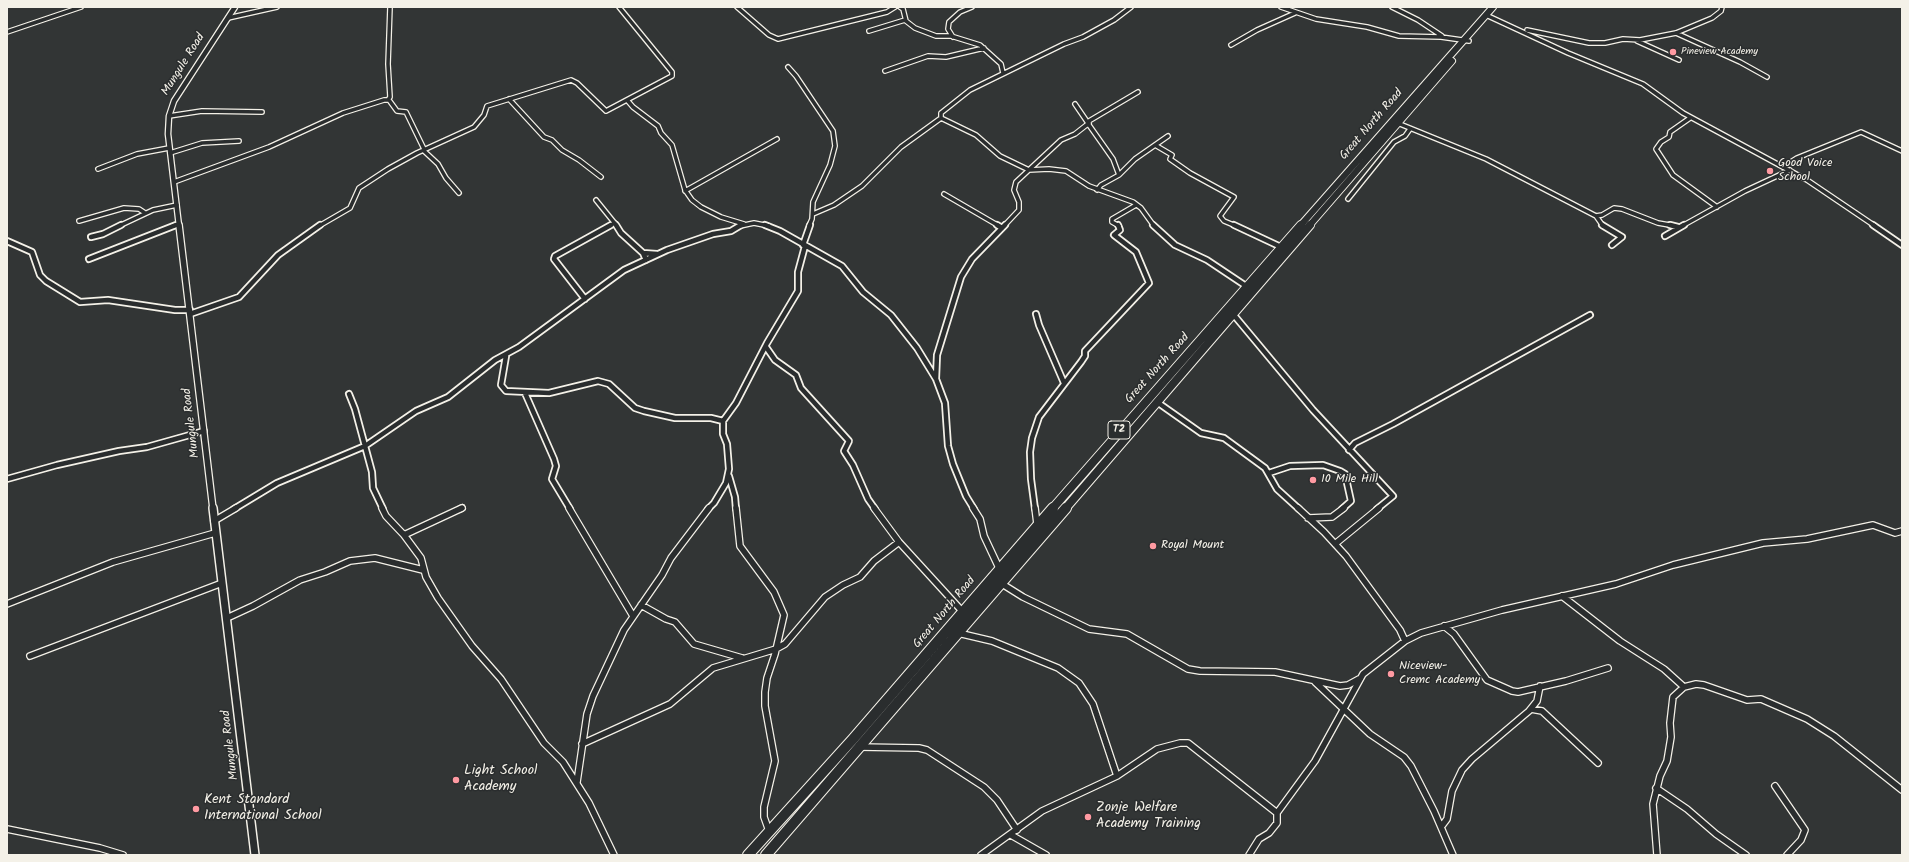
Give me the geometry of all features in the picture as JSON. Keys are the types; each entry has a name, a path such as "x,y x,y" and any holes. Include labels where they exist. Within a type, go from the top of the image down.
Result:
{"highway":[{"name":"Great North Road","path":"1488,16 1493,7"},
{"name":"Great North Road","path":"748,855 853,739 991,577 1250,289 1466,40 1498,7"},
{"name":"Great North Road","path":"766,855 1233,314 1281,247 1395,122"}],"street":[{"path":"7,32 81,7"},
{"name":"Mungule Road","path":"235,7 174,101 169,116 168,134 255,855"},
{"path":"228,18 277,7"},
{"path":"388,100 390,97 388,64 390,7"},
{"path":"7,241 32,252 37,270 46,282 80,302 108,300 190,312 239,297 278,255 298,243 309,232 350,208 359,188 388,169 424,150 474,127 484,115 484,108 487,106 571,80 577,83 604,111 673,74 619,7"},
{"path":"736,7 769,35 778,40 884,13 895,7"},
{"path":"900,7 904,12 905,20 911,26 936,36 953,37 977,44 984,48 1001,64 1003,73"},
{"path":"953,37 948,29 949,22 960,12 972,7"},
{"path":"942,118 941,113 970,90 1003,73 1014,70 1064,44 1083,37 1114,20 1131,7"},
{"path":"1281,7 1316,19 1367,27 1399,36 1443,37 1466,40"},
{"path":"1392,7 1418,20 1443,37"},
{"path":"1514,27 1589,43 1605,43 1623,39 1636,40 1676,33 1712,18 1721,11 1722,7"},
{"path":"1231,45 1256,30 1291,13 1296,13"},
{"path":"1488,16 1568,53 1643,84 1690,118 1790,170 1902,245"},
{"path":"868,31 905,20"},
{"path":"1676,33 1740,62 1767,77"},
{"path":"1636,40 1679,60"},
{"path":"885,72 928,56 946,57 984,48"},
{"path":"769,832 764,817 764,808 773,776 775,762 765,706 765,692 767,678 776,650 784,616 774,592 740,546 735,497 729,476 727,444 723,434 723,421 736,403 744,386 798,291 798,272 813,214 813,202 835,151 833,131 796,76 788,67"},
{"path":"936,379 937,355 954,303 960,277 972,259 986,247 1019,210 1020,202 1014,190 1014,185 1016,182 1061,140 1075,134 1090,120 1115,107 1124,99 1138,92"},
{"path":"509,99 544,137 552,140 562,150 601,177"},
{"path":"388,100 397,111 406,112 424,150 438,164 446,178 459,193"},
{"path":"174,182 269,147 350,111 388,100"},
{"path":"627,100 633,107 658,126 661,133 672,145 685,191 692,200 709,212 736,223 768,226 804,246 824,254 842,266 863,292 891,315 917,348 936,379 945,403 948,446 953,464 966,496 980,518 984,536 999,568"},
{"path":"1075,104 1113,159 1119,175"},
{"path":"169,116 202,111 262,112"},
{"path":"813,214 834,205 862,186 901,147 942,118"},
{"path":"942,118 976,135 1000,156 1029,170 1049,169 1066,171 1097,190 1123,198 1136,204 1155,228 1175,245 1207,260 1250,289"},
{"path":"1690,118 1670,132 1669,137 1661,142 1660,146 1656,149 1673,176 1717,207"},
{"path":"1395,122 1493,162 1596,216 1601,225 1622,237 1612,245"},
{"path":"1348,199 1394,142 1405,136 1410,129"},
{"path":"1783,167 1797,158 1861,132 1902,151"},
{"path":"1097,190 1101,185 1119,175 1136,159 1168,136"},
{"path":"685,191 777,140"},
{"path":"98,169 137,154 170,150 202,143 239,141"},
{"path":"1155,145 1172,155 1170,159 1190,173 1234,197 1220,216 1224,221 1281,247"},
{"path":"1665,236 1745,191 1790,170"},
{"path":"944,194 1002,228"},
{"path":"596,200 616,223 621,233 643,253 646,260"},
{"path":"1038,524 1031,479 1032,438 1039,417 1081,362 1085,356 1085,351 1149,283 1136,252 1114,235 1120,230 1119,226 1112,222 1112,219 1136,204"},
{"path":"91,237 103,234 145,213 159,208 176,205"},
{"path":"79,221 108,211 124,208 140,209 145,213"},
{"path":"1596,216 1602,215 1614,208 1622,209 1658,223 1678,228"},
{"path":"585,299 554,259 555,256 616,223"},
{"path":"89,259 179,224"},
{"path":"214,521 277,483 365,446 416,411 448,397 496,360 506,356 618,274 660,254 713,234 731,231 744,224"},
{"path":"643,253 660,254"},
{"path":"1036,314 1064,383"},
{"path":"1233,314 1313,410 1392,496 1335,544"},
{"path":"1349,450 1355,443 1393,424 1590,315"},
{"path":"766,347 775,360 796,375 801,388 850,441 844,448 845,454 853,465 868,499 899,542 962,611"},
{"path":"506,356 502,377 502,388 513,392 525,394 549,393 598,381 609,384 635,408 644,411 675,418 698,420 711,418 723,421"},
{"path":"349,394 355,409 372,472 373,488 386,516 404,535 421,558 423,570 438,598 472,646 501,679 544,742 564,762 601,826 614,855"},
{"path":"525,394 556,466 552,479 633,616"},
{"path":"1157,402 1201,433 1216,435 1224,438 1265,468 1277,489 1335,544 1349,560 1400,630 1405,641"},
{"path":"7,479 57,465 119,451 152,446 204,431"},
{"path":"1269,473 1290,466 1323,465 1345,474 1351,501 1350,503 1332,517 1308,518"},
{"path":"576,782 587,714 593,696 609,665 624,630 662,575 671,558 721,493 729,476"},
{"path":"404,535 462,508"},
{"path":"991,577 1023,597 1089,629 1119,632 1136,638 1188,669 1200,671 1275,672 1340,686 1348,685 1359,678 1405,641 1427,630 1502,610 1616,584 1673,565 1763,543 1807,539 1873,525 1895,532 1902,531"},
{"path":"7,604 107,564 215,533"},
{"path":"582,744 670,704 704,673 724,663 776,650 784,644 818,604 829,594 860,577 866,572 874,561 899,542"},
{"path":"227,618 254,606 300,580 325,572 350,561 375,558 423,570"},
{"path":"30,656 222,584"},
{"path":"1562,596 1615,638 1664,669 1684,687"},
{"path":"641,605 666,619 675,622 694,644 742,658"},
{"path":"1444,626 1454,634 1482,674 1493,684 1518,692 1566,681 1608,668"},
{"path":"958,633 992,641 1058,668 1079,683 1093,704 1117,776"},
{"path":"1249,855 1259,839 1269,833 1277,823 1278,813 1315,761 1344,709 1359,678"},
{"path":"1313,681 1370,734 1404,757 1411,766 1453,855"},
{"path":"1657,855 1653,804 1656,788 1667,761 1671,737 1670,723 1673,698 1684,687 1696,684 1704,685 1747,700 1761,699 1821,726 1902,790"},
{"path":"1441,827 1447,819 1452,791 1462,770 1472,759 1516,723 1531,708 1538,697 1540,686"},
{"path":"1531,708 1542,711 1598,763"},
{"path":"981,855 1042,811 1117,776 1157,749 1174,744 1188,743 1278,813"},
{"path":"859,747 919,748 927,750 984,787 997,800 1017,830"},
{"path":"1775,786 1804,830 1801,840 1787,855"},
{"path":"1656,788 1687,809 1716,834 1746,855"},
{"path":"7,829 100,848 123,855"},
{"path":"1012,834 1046,855"}],"place":[{"name":"Pineview Academy","path":"1673,52"},
{"name":"Good Voice School","path":"1770,171"},
{"name":"10 Mile Hill","path":"1313,480"},
{"name":"Royal Mount","path":"1153,546"},
{"name":"Niceview- Cremc Academy","path":"1391,674"},
{"name":"Light School Academy","path":"456,780"},
{"name":"Kent Standard International School","path":"196,809"},
{"name":"Zonje Welfare Academy Training","path":"1088,817"}]}
